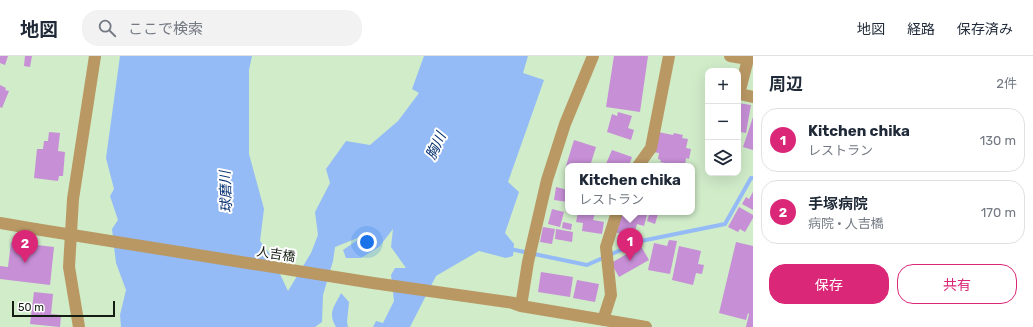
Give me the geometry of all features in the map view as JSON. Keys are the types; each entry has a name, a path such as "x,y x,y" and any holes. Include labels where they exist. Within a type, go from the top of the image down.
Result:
{"street":[{"path":"79,327 69,267 72,199 95,56"},
{"path":"518,305 547,180 565,124 593,56"},
{"path":"640,163 651,148 669,56"},
{"path":"730,56 748,59 739,94 753,97"},
{"path":"603,320 611,295 606,247 616,215"},
{"name":"人吉橋","path":"0,223 358,281 518,305 584,322 603,320 646,327"}],"water":[{"path":"120,56 252,56 249,70 249,154 264,209 260,241 272,257 288,291 311,253 318,235 315,212 330,183 326,169 346,141 370,145 398,121 419,93 412,89 424,56 528,56 523,73 544,80 508,182 519,192 505,233 514,244 513,256 506,258 479,251 436,276 410,327 373,327 376,321 383,323 394,301 391,275 395,268 406,268 391,247 393,229 379,247 361,258 346,258 343,250 365,235 335,247 333,261 323,295 322,322 315,327 121,327 120,315 126,290 116,263 112,229 118,220 110,196 114,189 106,158"},
{"path":"341,293 349,302 348,327 336,327 333,322 333,309"}],"building":[{"path":"0,56 8,56 5,65 0,63"},
{"path":"25,56 32,56 30,67 24,66"},
{"path":"614,56 648,56 640,112 606,107"},
{"path":"0,85 6,88 5,90 9,91 2,108 0,107"},
{"path":"741,103 751,105 746,133 741,132"},
{"path":"618,112 632,116 628,128 634,130 631,140 607,132 612,114 617,116"},
{"path":"753,117 753,150 743,147"},
{"path":"49,132 60,133 58,151 65,152 63,176 59,176 58,181 34,178 37,149 43,149 44,141 48,141"},
{"path":"658,132 683,135 682,138 688,139 686,148 691,149 689,159 686,158 685,163 660,162 661,160 658,159 659,153 653,152"},
{"path":"574,140 596,147 591,163 567,163"},
{"path":"612,150 632,157 630,163 606,163"},
{"path":"556,187 565,189 565,202 554,200"},
{"path":"753,192 753,210 742,204 746,197 749,199"},
{"path":"739,207 753,215 753,218 745,232 740,229 738,232 728,227"},
{"path":"552,209 564,212 560,227 548,224"},
{"path":"577,215 594,215 593,220 604,222 602,234 582,231 583,223 576,222"},
{"path":"621,215 647,215 644,226 637,224 633,238 615,232"},
{"path":"649,215 658,215 655,224 647,221"},
{"path":"563,222 572,224 571,230 562,228"},
{"path":"543,227 555,229 552,244 540,242"},
{"path":"556,229 573,232 572,242 555,239"},
{"path":"669,240 677,241 670,274 648,270 654,243 667,246"},
{"path":"11,242 54,247 50,285 0,279 0,266 8,267"},
{"path":"736,242 753,246 753,327 746,327 748,313 746,320 719,313"},
{"path":"641,246 649,260 619,277 611,263"},
{"path":"679,246 701,251 698,264 704,265 702,274 696,273 693,285 672,280"},
{"path":"541,272 573,277 570,297 538,292"},
{"path":"577,280 599,284 595,302 573,298"},
{"path":"34,292 53,294 51,314 61,315 60,327 30,324"}],"waterway":[{"path":"510,249 587,265 641,241 725,224 751,178 753,178"}],"place":[{"name":"Kitchen chika","path":"630,261"},
{"name":"手塚病院","path":"25,263"}],"water label":[{"name":"胸川","path":"436,146"},
{"name":"球磨川","path":"226,192"}]}
